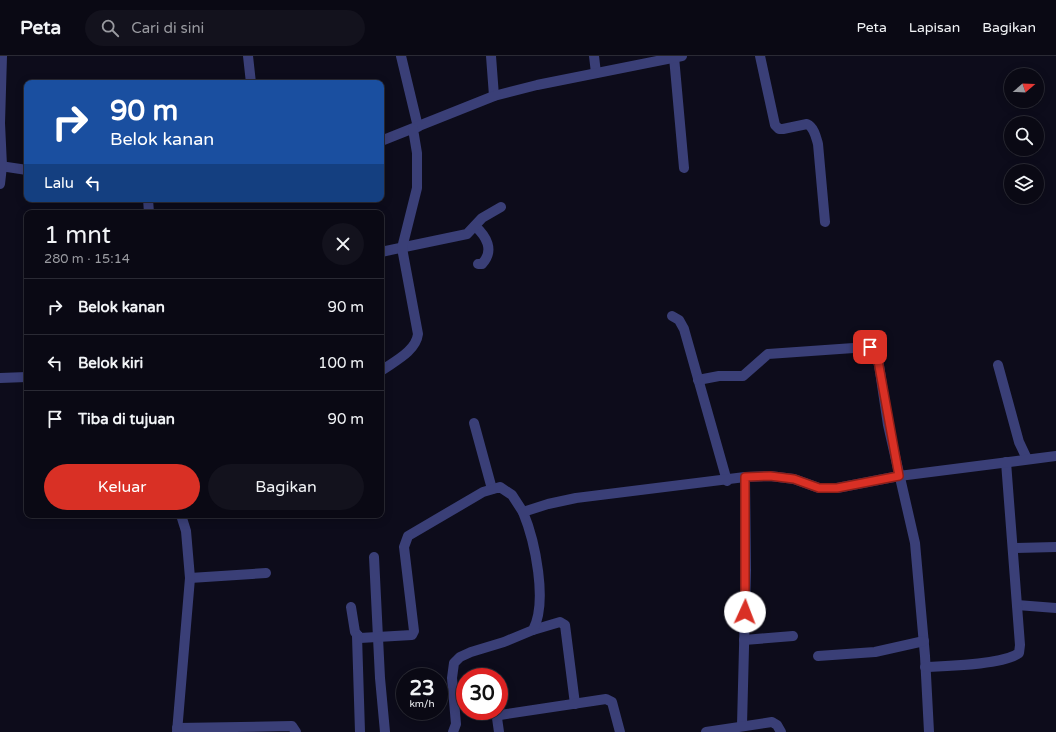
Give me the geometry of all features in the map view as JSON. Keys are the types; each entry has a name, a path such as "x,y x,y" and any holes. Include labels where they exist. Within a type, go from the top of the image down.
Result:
{"street":[{"path":"0,184 2,56"},
{"path":"248,56 251,80"},
{"path":"384,369 411,349 417,342 418,334 402,248 417,188 417,153 415,128 401,56"},
{"path":"491,56 494,96"},
{"path":"594,56 596,73"},
{"path":"384,140 494,96 537,85 679,56 684,168"},
{"path":"760,56 775,125 783,129 805,124 813,131 818,144 825,222"},
{"path":"1,166 24,170"},
{"path":"384,251 467,234 482,218 501,207"},
{"path":"474,226 484,235 489,246 486,260 482,264 478,264"},
{"path":"672,316 676,317 682,323 727,481"},
{"path":"698,380 719,376 743,376 768,354 872,347 876,352 888,425 914,543 924,641 929,732"},
{"path":"998,365 1019,442 1027,459"},
{"path":"0,378 24,377"},
{"path":"474,424 492,489"},
{"path":"523,512 548,504 576,498 727,481 745,477 770,476 794,479 819,488 837,488 899,476 1056,456"},
{"path":"925,667 961,665 1011,658 1019,653 1020,645 1006,462"},
{"path":"742,725 746,570 745,477"},
{"path":"357,636 360,638 379,638 412,635 414,632 404,547 408,536 483,492 500,487 512,494 523,512 531,533 536,553 539,615 533,630"},
{"path":"182,518 186,531 190,578 177,730 292,726 296,732"},
{"path":"1012,548 1056,547"},
{"path":"374,557 380,678 385,732"},
{"path":"190,578 266,573"},
{"path":"1017,605 1056,608"},
{"path":"351,607 357,636 360,732"},
{"path":"454,732 456,724 452,678 454,663 460,657 471,652 560,622 565,625 575,704"},
{"path":"744,640 793,636"},
{"path":"818,656 875,652 924,641"},
{"path":"499,732 497,718 500,715 606,699 612,702 620,732"},
{"path":"706,732 742,725 772,722 777,725 781,732"}],"route":[{"path":"745,612 745,477 770,476 794,479 819,488 837,488 859,485 899,476 888,425 877,355 874,349 870,347"}]}
